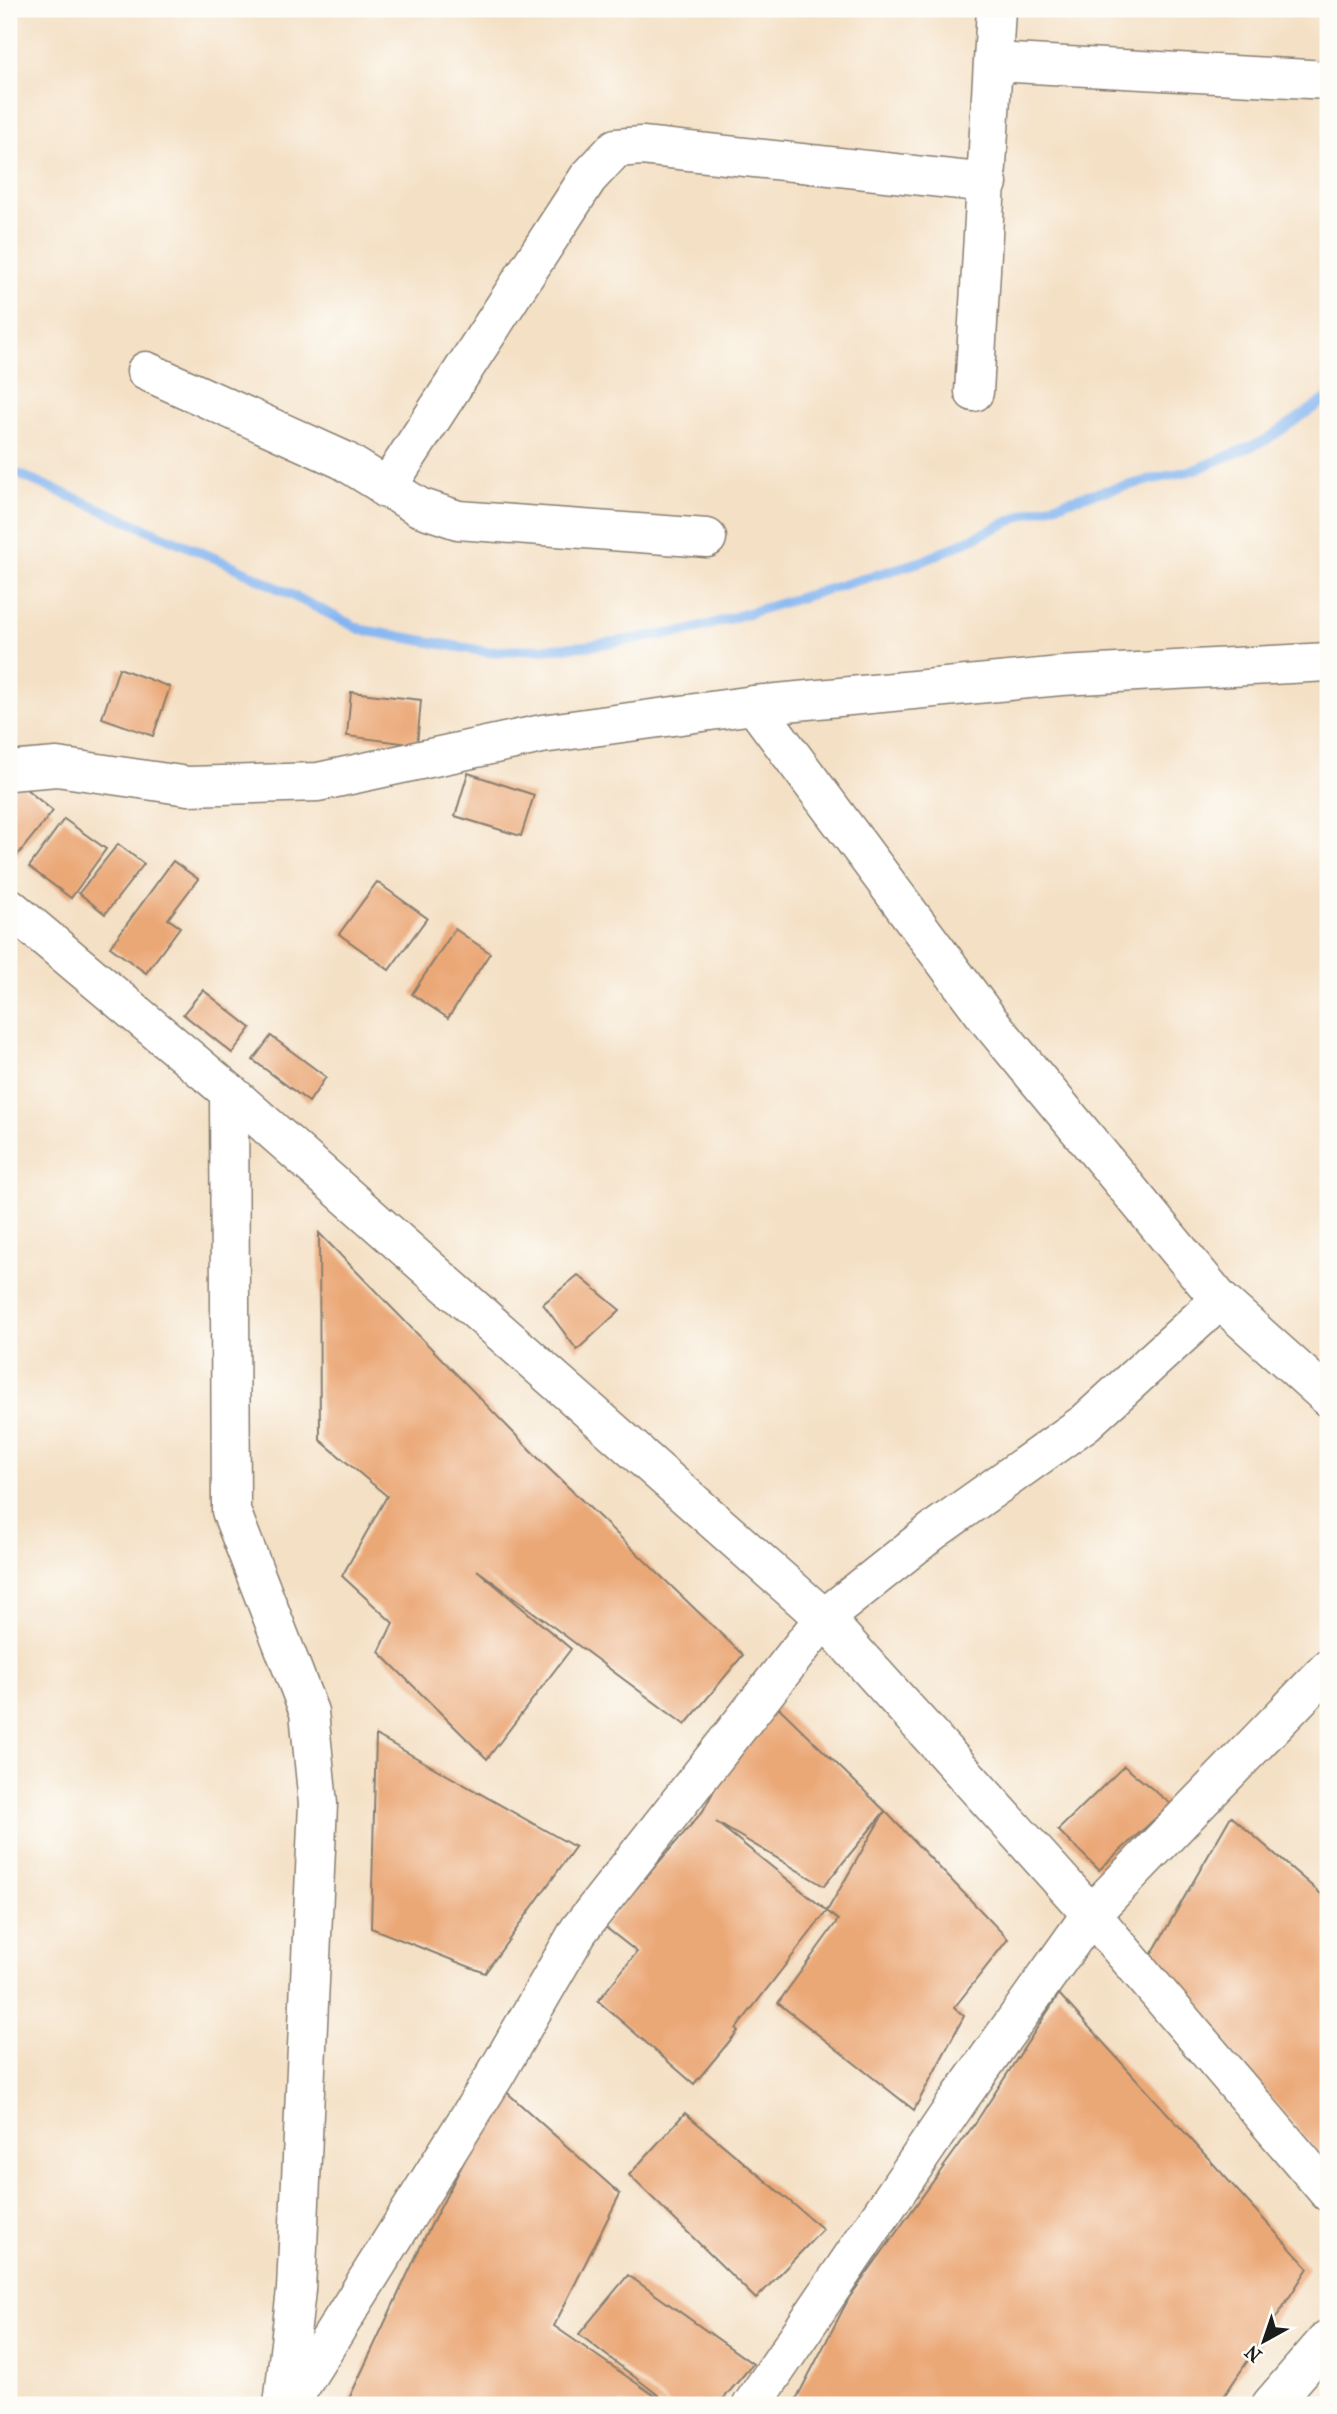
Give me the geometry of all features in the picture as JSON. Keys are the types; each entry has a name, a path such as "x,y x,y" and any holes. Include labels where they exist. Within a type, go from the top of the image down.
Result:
{"street":[{"path":"974,392 996,9"},
{"path":"995,62 1328,80"},
{"path":"386,489 588,178 616,148 642,146 988,183"},
{"path":"146,372 343,460 419,507 458,520 707,538"},
{"path":"9,771 57,767 188,786 318,782 542,734 754,705 1061,676 1328,662"},
{"path":"754,705 990,1022 1220,1300 1328,1397"},
{"path":"9,907 229,1092 824,1618 1091,1914 1328,2192"},
{"path":"229,1092 231,1511 309,1712 318,1804 296,2290 283,2405"},
{"path":"289,2405 494,2077 579,1930 824,1618 943,1523 1085,1423 1220,1300"},
{"path":"752,2405 960,2098 1091,1914 1328,1670"},
{"path":"1271,2405 1328,2339"}],"building":[{"path":"119,668 170,687 153,736 102,718"},
{"path":"351,692 421,700 417,745 347,736"},
{"path":"468,773 534,795 521,836 455,816"},
{"path":"10,776 53,811 12,862 9,860"},
{"path":"64,819 106,849 71,898 29,867"},
{"path":"118,844 144,864 105,914 79,893"},
{"path":"173,861 198,879 168,919 180,927 146,973 110,947"},
{"path":"377,882 427,918 389,970 339,934"},
{"path":"455,929 490,953 448,1018 412,994"},
{"path":"203,990 251,1028 232,1053 183,1014"},
{"path":"271,1036 326,1077 309,1102 253,1060"},
{"path":"319,1233 540,1460 743,1655 685,1725 477,1570 571,1649 487,1759 379,1652 393,1623 342,1576 387,1496 320,1440"},
{"path":"578,1275 620,1310 577,1350 543,1304"},
{"path":"765,1694 885,1811 824,1886 716,1822 827,1911 736,2029 738,2031 694,2084 598,2001 637,1952 604,1926 703,1811"},
{"path":"376,1735 575,1847 485,1973 371,1928"},
{"path":"1124,1766 1171,1804 1099,1870 1058,1830"},
{"path":"885,1811 1008,1939 954,2008 964,2016 914,2110 778,2003 838,1920 827,1911"},
{"path":"1231,1816 1328,1900 1328,2164 1150,1957"},
{"path":"1059,1994 1308,2268 1261,2341 1218,2405 793,2405 849,2298 978,2119"},
{"path":"502,2088 620,2194 554,2326 668,2405 346,2405 425,2237"},
{"path":"685,2113 823,2229 756,2299 629,2175"},
{"path":"628,2275 753,2364 718,2405 671,2405 579,2334"}],"waterway":[{"path":"9,470 231,565 362,630 488,652 587,646 688,631 923,561 1028,513 1087,495 1197,469 1266,440 1328,398"}]}
